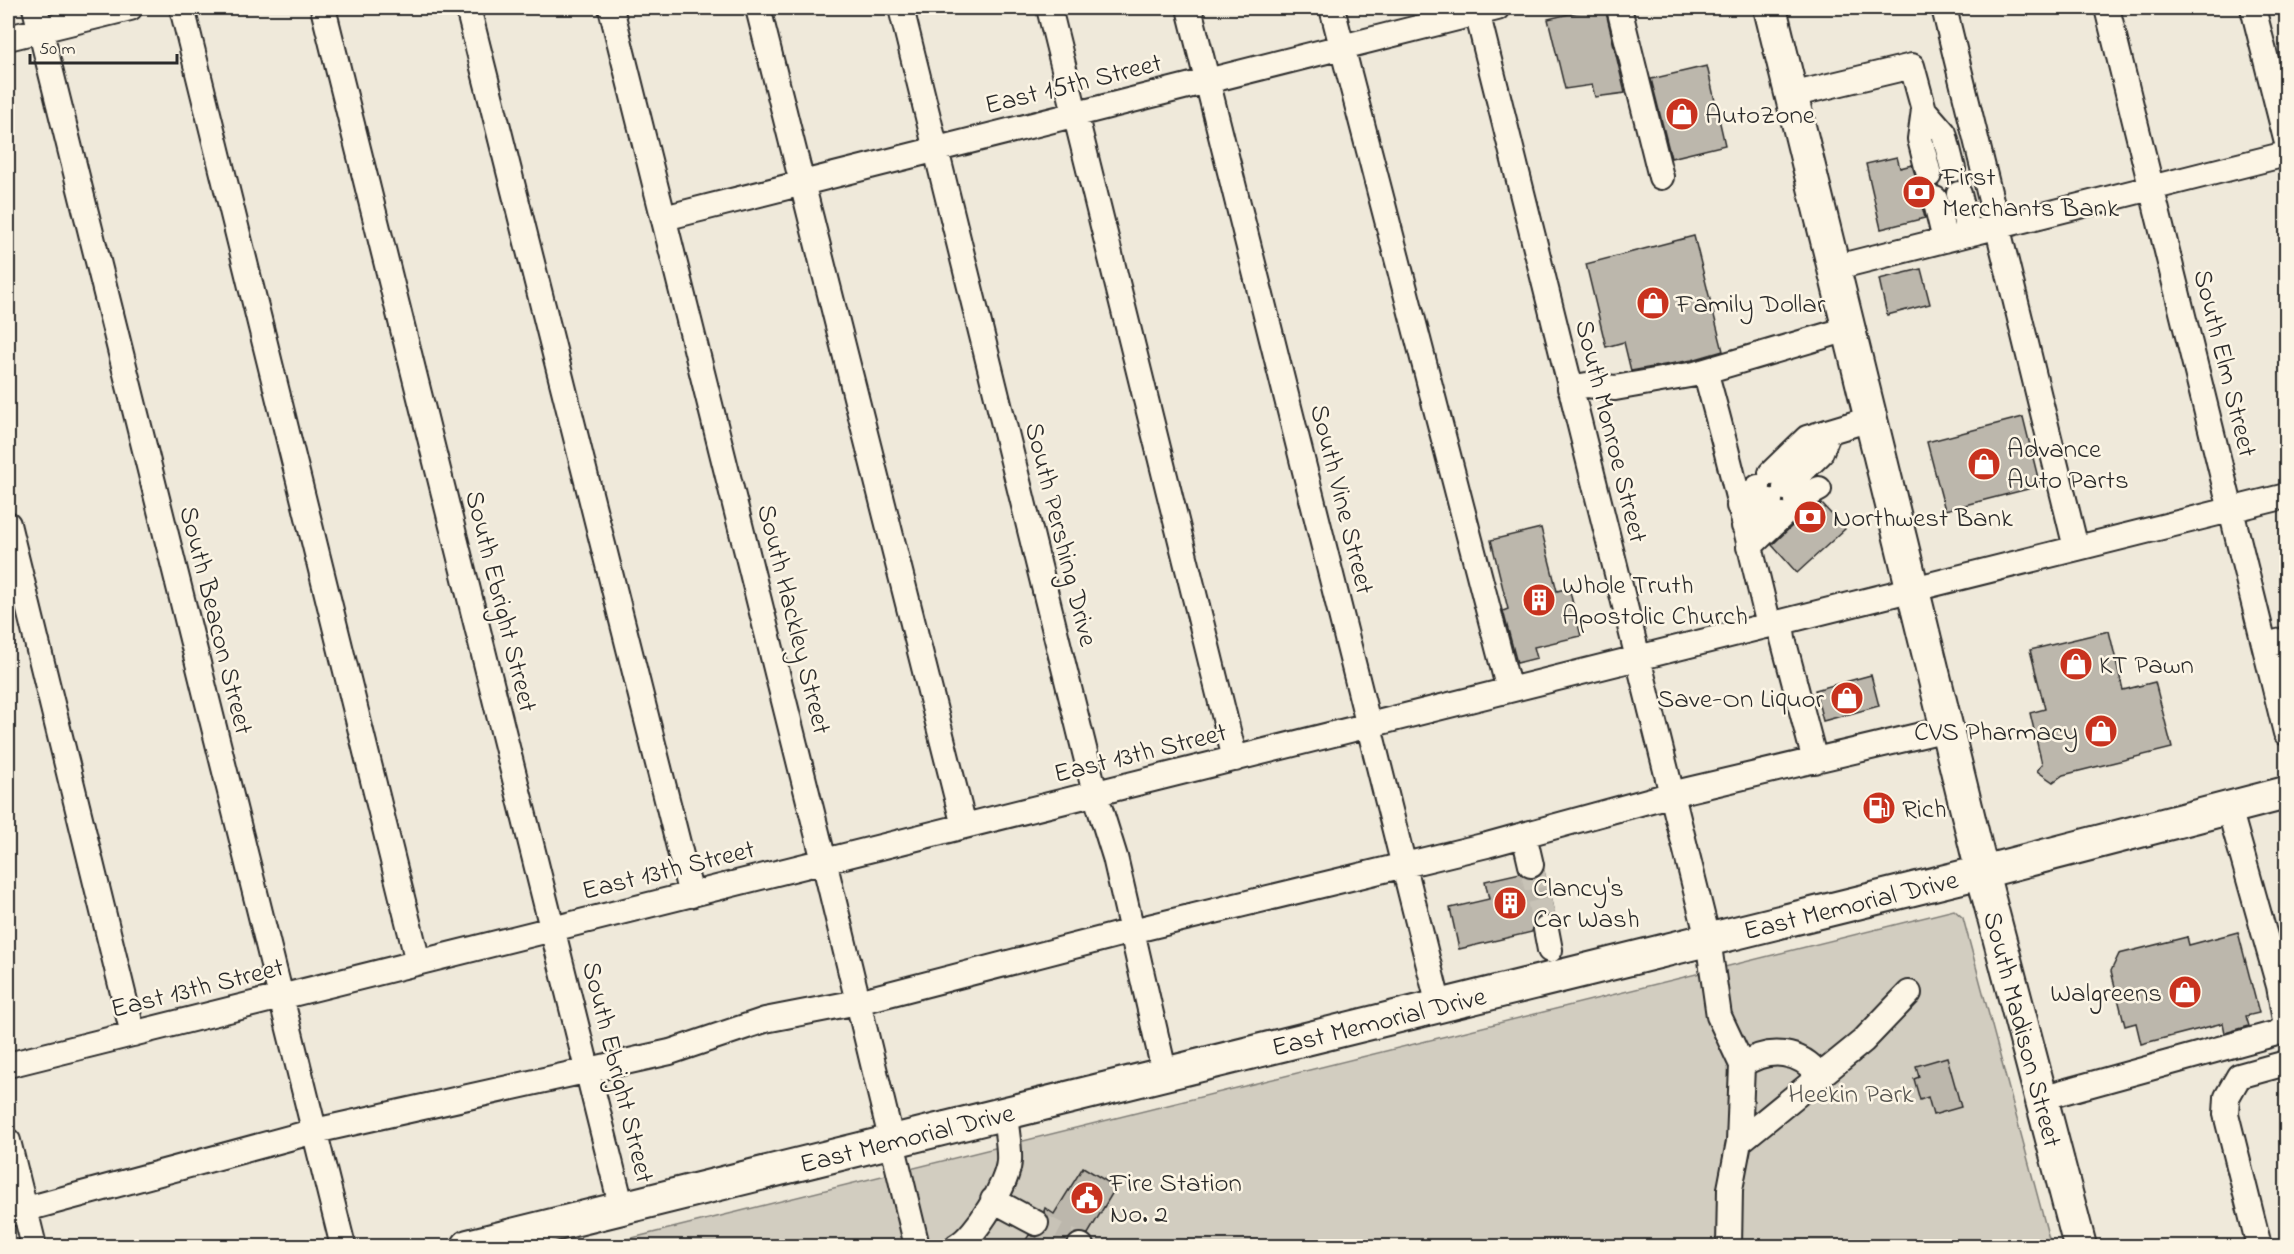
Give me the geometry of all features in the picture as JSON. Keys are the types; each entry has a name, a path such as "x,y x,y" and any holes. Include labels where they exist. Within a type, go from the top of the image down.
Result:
{"main road":[{"name":"South Madison Street","path":"1770,8 1982,872 2080,1246"},
{"name":"East Memorial Drive","path":"468,1246 1982,872 2286,794"}],"street":[{"path":"8,38 38,18 130,8"},
{"path":"182,8 418,962"},
{"name":"South Ebright Street","path":"323,8 622,1209"},
{"path":"468,8 691,895"},
{"name":"South Hackley Street","path":"611,8 824,861 917,1246"},
{"path":"758,8 964,826"},
{"name":"South Pershing Drive","path":"901,8 1095,793 1115,857 1165,1074"},
{"path":"1049,8 1235,759"},
{"name":"South Vine Street","path":"1189,8 1439,1006"},
{"path":"1332,8 1509,690"},
{"path":"1619,8 1661,177"},
{"path":"1944,8 2076,548"},
{"name":"South Elm Street","path":"2107,8 2232,510 2276,643 2286,733"},
{"path":"2253,8 2286,139"},
{"name":"East 15th Street","path":"664,218 1483,9"},
{"name":"South Monroe Street","path":"1483,9 1570,388 1708,939 1719,1016 1742,1065"},
{"name":"South Beacon Street","path":"38,18 280,997 344,1246"},
{"path":"1791,95 1912,66 1924,110 1920,139 1929,174"},
{"path":"1924,110 1944,133 1953,169"},
{"path":"1833,268 2286,154"},
{"path":"1959,194 1969,234"},
{"path":"1935,199 1945,240"},
{"path":"1570,388 1587,385 1615,388 1705,371 1848,329"},
{"path":"1705,371 1722,429 1744,526 1775,623 1783,639 1815,761"},
{"path":"1744,526 1777,494 1807,438 1870,419"},
{"path":"1744,526 1777,494 1819,489"},
{"name":"East 13th Street","path":"8,1065 2286,496"},
{"path":"8,525 133,1034"},
{"path":"16,1211 315,1131 670,1052 765,1020 858,1002 1132,931 1524,835 1672,795 1947,729"},
{"path":"2041,1098 2277,1033 2286,1026 2279,986 2229,808"},
{"path":"1524,835 1531,865"},
{"path":"1739,1142 1863,1041 1909,993"},
{"path":"1729,1246 1730,1189 1739,1142 1742,1065 1756,1055 1771,1052 1798,1057 1813,1067 1820,1076"},
{"path":"2259,1246 2226,1114 2227,1097 2239,1076 2286,1064"},
{"path":"957,1246 968,1240 1004,1183 1010,1162 1005,1114"},
{"path":"8,1141 16,1211 34,1246"},
{"path":"993,1200 1036,1223"}],"green space":[{"name":"Heekin Park","path":"1954,910 1963,918 2051,1246 600,1246"}],"building":[{"path":"1594,8 1605,8 1625,93 1595,97 1592,85 1565,89 1548,19"},
{"name":"AutoZone","path":"1707,66 1725,145 1671,158 1651,79"},
{"name":"First Merchants Bank","path":"1897,157 1900,168 1912,165 1918,184 1925,189 1921,202 1925,218 1881,229 1866,164"},
{"name":"Family Dollar","path":"1694,236 1723,351 1692,360 1631,371 1624,342 1606,347 1586,264"},
{"path":"1921,269 1930,304 1887,315 1879,279"},
{"name":"Advance Auto Parts","path":"2023,417 2040,486 1945,510 1927,442"},
{"name":"Northwest Bank","path":"1822,504 1845,529 1797,573 1772,545 1793,525 1797,515"},
{"name":"Whole Truth Apostolic Church","path":"1541,528 1557,591 1569,588 1581,636 1534,647 1537,658 1517,663 1503,611 1508,609 1491,540"},
{"name":"CVS Pharmacy","path":"2109,631 2123,690 2155,682 2172,748 2063,775 2053,782 2037,771 2042,764 2030,713 2045,709 2030,650"},
{"name":"Save-On Liquor","path":"1871,675 1879,706 1823,721 1815,690"},
{"name":"Clancy's Car Wash","path":"1544,871 1555,918 1543,915 1533,924 1532,932 1459,949 1450,908 1489,899 1485,881 1520,873 1526,878 1534,879"},
{"name":"Walgreens","path":"2238,932 2259,1013 2246,1016 2249,1026 2225,1033 2223,1023 2141,1044 2136,1023 2125,1026 2111,971 2119,954 2187,937 2189,945"},
{"path":"1947,1057 1961,1107 1933,1115 1928,1097 1920,1100 1914,1079 1919,1077 1916,1066"},
{"name":"Fire Station No. 2","path":"1083,1167 1116,1187 1088,1234 1072,1234 1066,1246 1022,1246 1029,1235 1037,1237 1048,1230 1050,1222 1044,1211 1045,1208 1054,1214"}],"tunnel":[{"path":"1531,865 1546,929"},
{"path":"1036,1223 1080,1246"}],"place":[{"name":"AutoZone","path":"1682,114"},
{"name":"First Merchants Bank","path":"1919,192"},
{"name":"Family Dollar","path":"1653,303"},
{"name":"Advance Auto Parts","path":"1984,464"},
{"name":"Northwest Bank","path":"1810,517"},
{"name":"Whole Truth Apostolic Church","path":"1539,600"},
{"name":"KT Pawn","path":"2076,664"},
{"name":"Save-On Liquor","path":"1847,698"},
{"name":"CVS Pharmacy","path":"2101,731"},
{"name":"Rich","path":"1879,808"},
{"name":"Clancy's Car Wash","path":"1510,903"},
{"name":"Walgreens","path":"2185,992"},
{"name":"Fire Station No. 2","path":"1087,1198"}]}
